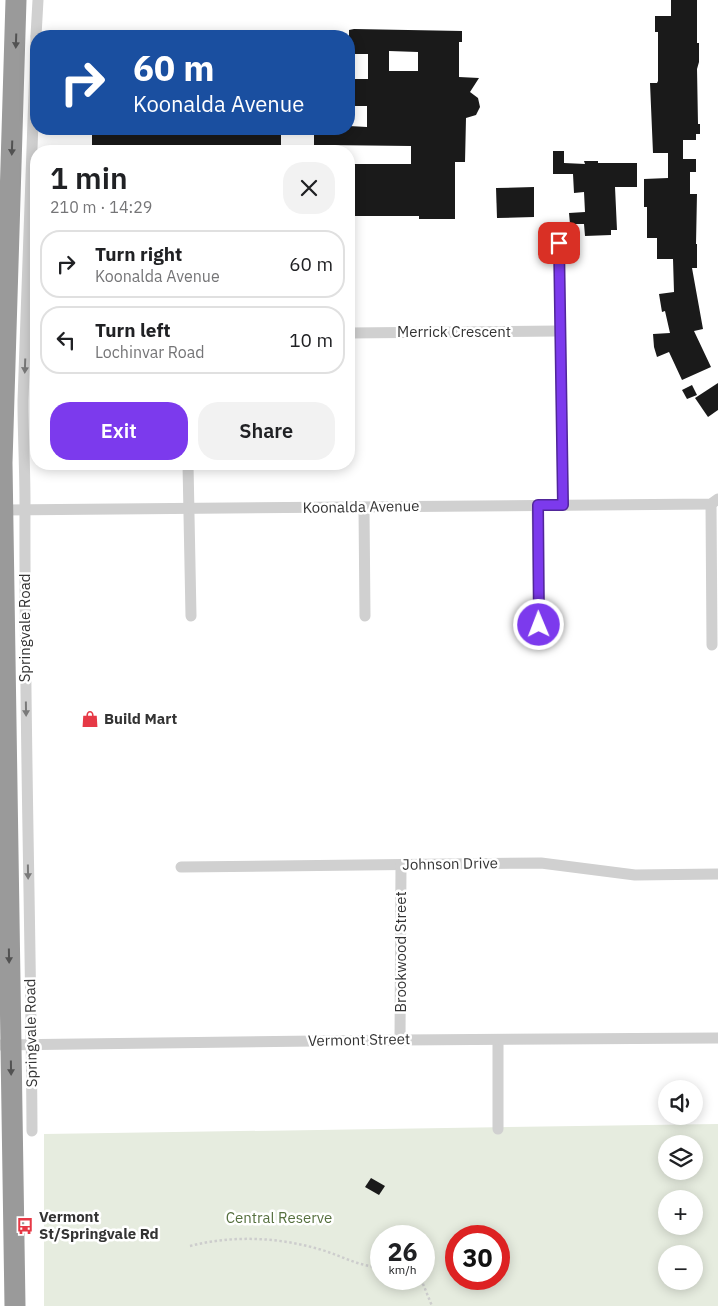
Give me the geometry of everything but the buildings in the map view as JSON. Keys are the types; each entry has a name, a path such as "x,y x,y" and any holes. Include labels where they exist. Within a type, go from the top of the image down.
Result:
{"highway":[{"name":"Springvale Road","path":"15,1306 14,1044 5,1002 2,590 4,403 13,115 7,82 16,0"}],"street":[{"name":"Springvale Road","path":"36,30 38,0"},
{"path":"13,115 30,123"},
{"name":"Springvale Road","path":"30,225 23,401 25,510 24,620 14,1044 32,1131"},
{"path":"559,243 563,505"},
{"name":"Merrick Crescent","path":"355,333 559,331"},
{"path":"188,470 190,616"},
{"path":"712,645 714,501"},
{"name":"Koonalda Avenue","path":"3,510 364,508 714,501"},
{"path":"538,505 539,625"},
{"path":"364,508 366,616"},
{"name":"Johnson Drive","path":"180,867 541,863 635,875 718,874"},
{"name":"Brookwood Street","path":"400,1040 401,865"},
{"name":"Vermont Street","path":"14,1044 718,1038"},
{"path":"498,1040 498,1129"}],"path":[{"path":"190,1246 230,1239 273,1240 306,1246 350,1261 370,1265"},
{"path":"425,1290 432,1306"}],"green space":[{"name":"Central Reserve","path":"718,1124 718,1306 44,1306 44,1134"}],"place":[{"name":"Build Mart","path":"90,719"},
{"name":"Vermont St/Springvale Rd","path":"25,1226"}],"route":[{"path":"539,625 538,505 563,505 559,243"}]}
